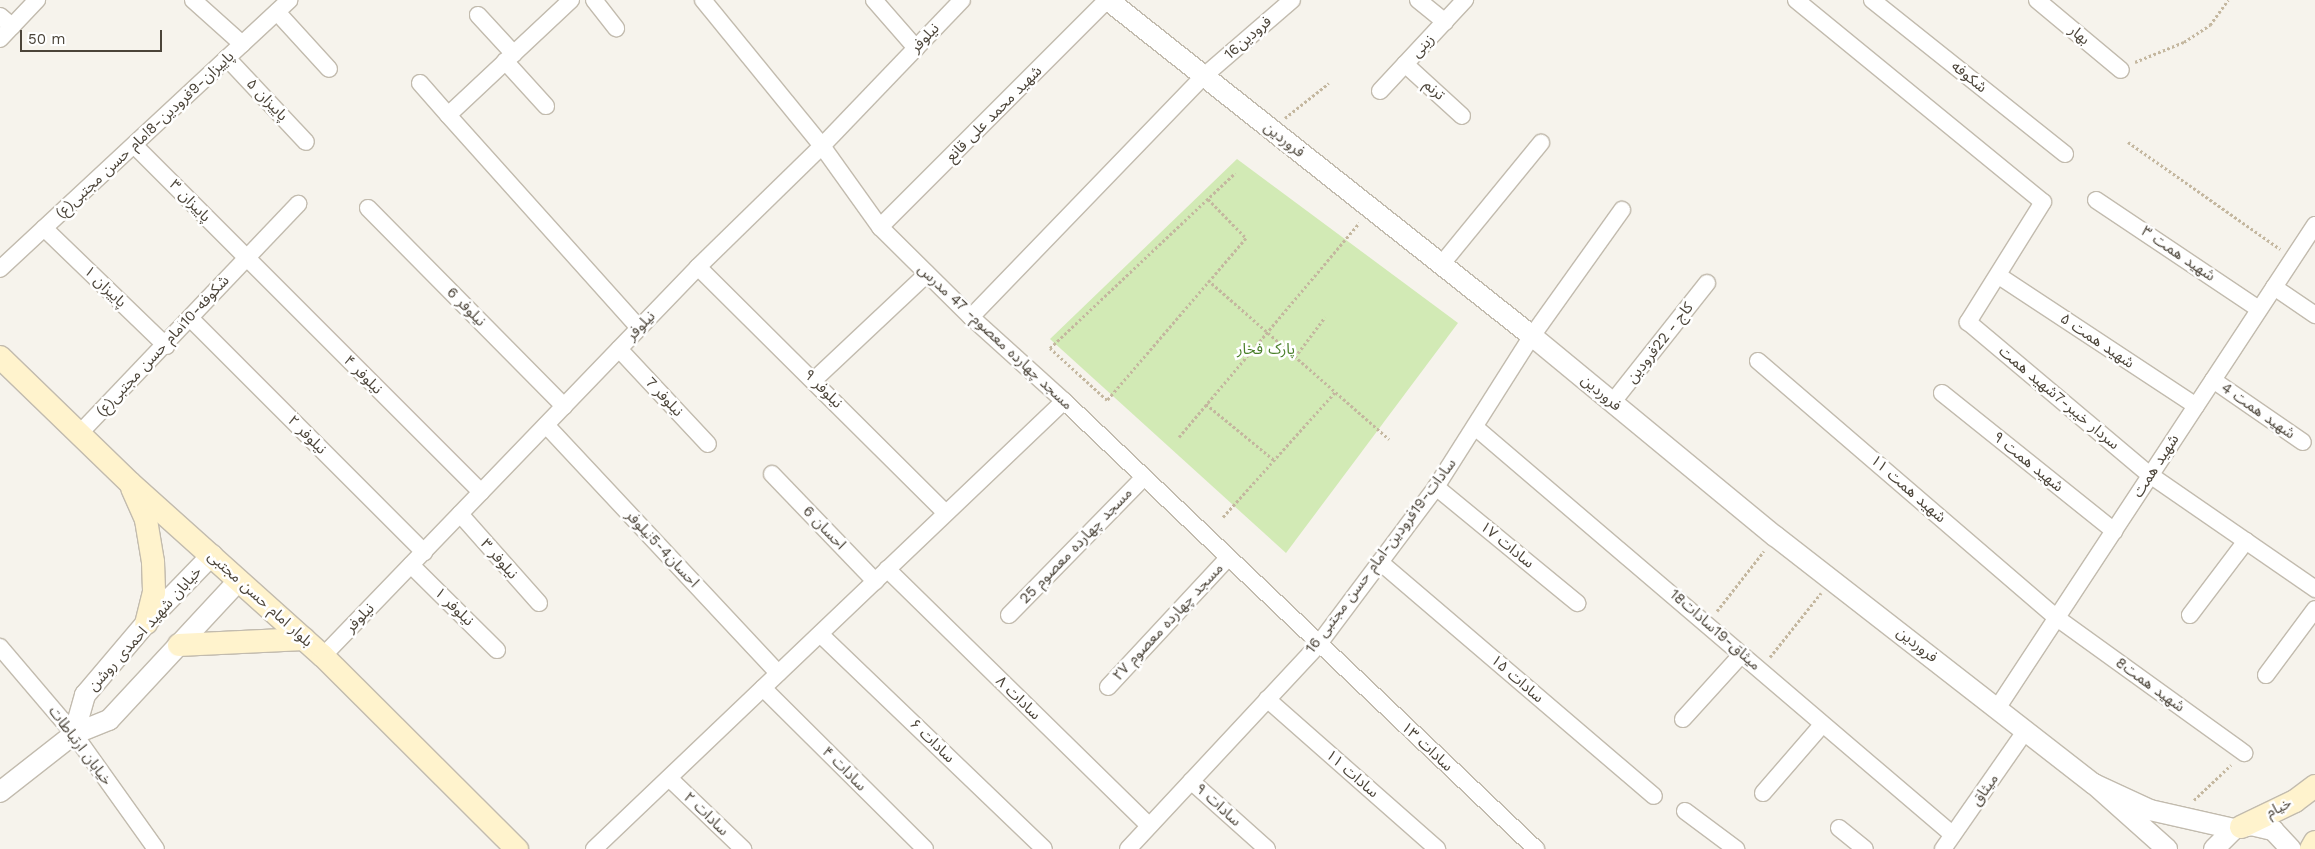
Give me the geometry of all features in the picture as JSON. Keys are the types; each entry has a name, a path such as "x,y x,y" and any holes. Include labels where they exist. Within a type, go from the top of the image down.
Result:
{"main road":[{"name":"بلوار امام حسن مجتبی","path":"0,357 130,482 323,656 519,848"},
{"path":"130,482 146,520 153,562 154,592 146,623"},
{"path":"179,645 304,639"},
{"name":"خیام","path":"2237,828 2294,801 2315,786"},
{"path":"2311,849 2315,842"}],"street":[{"path":"0,39 6,21 37,0"},
{"path":"193,0 242,44"},
{"name":"پاییزان-9فرودین-8امام حسن مجتبی(ع)","path":"0,269 290,0"},
{"path":"448,115 572,0"},
{"path":"594,0 616,28"},
{"name":"مسجد چهارده معصوم- 47 مدرس","path":"702,0 822,146 880,227 971,317 1064,401 1318,645"},
{"path":"874,0 916,48"},
{"name":"نیلوفر","path":"323,656 698,267 822,146 962,0"},
{"name":"فروردین","path":"1108,0 1532,336 1775,536 2094,784 2167,849"},
{"name":"شهید محمد علی قانع","path":"880,227 1108,0"},
{"name":"16فرودین","path":"971,317 1204,76 1292,0"},
{"path":"1418,0 1445,22"},
{"name":"زینی","path":"1380,91 1465,0"},
{"path":"1796,0 2043,202 1999,276"},
{"name":"شکوفه","path":"1872,0 2065,154"},
{"name":"بهار","path":"2037,0 2122,70"},
{"path":"277,12 329,69"},
{"path":"478,15 546,106"},
{"name":"پاییزان ۵","path":"227,58 306,142"},
{"name":"ترنم","path":"1405,64 1462,116"},
{"path":"420,83 639,328"},
{"path":"1441,264 1541,143"},
{"name":"پاییزان ۳","path":"134,145 245,258"},
{"name":"شهید همت ۳","path":"2096,200 2259,309"},
{"name":"شکوفه-10امام حسن مجتبی(ع)","path":"79,434 166,346 245,258 298,204"},
{"name":"نیلوفر 6","path":"368,208 564,406"},
{"name":"سادات-19فرودین-امام حسن مجتبی 16","path":"1128,849 1318,645 1436,487 1532,336 1622,210"},
{"name":"شهید همت","path":"1998,708 2315,225"},
{"name":"پاییزان ۱","path":"44,228 166,346"},
{"name":"نیلوفر ۴","path":"245,258 481,492"},
{"name":"نیلوفر ۹","path":"698,267 946,513"},
{"path":"814,380 927,274"},
{"name":"سردار خیبر-7شهید همت","path":"1999,276 1968,322 2150,475 2315,589"},
{"name":"شهید همت ۵","path":"1999,276 2196,406"},
{"name":"کاج - 22فرودین","path":"1612,403 1707,283"},
{"path":"2274,287 2315,315"},
{"name":"نیلوفر ۲","path":"191,319 424,552"},
{"name":"نیلوفر 7","path":"619,350 708,444"},
{"name":"شهید همت ۱۱","path":"1758,361 2057,618"},
{"name":"4 شهید همت","path":"2213,380 2303,442"},
{"name":"شهید همت ۹","path":"1942,393 2114,531"},
{"path":"594,849 1064,401"},
{"name":"احسان4-5نیلوفر","path":"546,425 778,673"},
{"name":"18میثاق-19سادات","path":"1475,427 1707,623 1821,726 1953,835"},
{"name":"احسان 6","path":"772,474 881,575"},
{"name":"مسجد چهارده معصوم 25","path":"1009,615 1143,478"},
{"name":"سادات ۱۷","path":"1436,487 1577,603"},
{"name":"نیلوفر ۳","path":"460,514 539,604"},
{"path":"2190,615 2246,541"},
{"name":"خیابان شهید احمدی روشن","path":"74,734 85,695 146,623 212,555"},
{"name":"مسجد چهارده معصوم ۲۷","path":"1108,687 1228,558"},
{"name":"سادات ۱۵","path":"1380,562 1654,796"},
{"name":"نیلوفر ۱","path":"411,565 497,650"},
{"name":"سادات ۸","path":"881,575 1149,826"},
{"path":"0,792 74,734 109,720 239,580"},
{"path":"2266,675 2315,609"},
{"name":"8شهید همت","path":"2057,618 2244,753"},
{"name":"سادات ۶","path":"820,634 1044,849"},
{"name":"سادات ۱۳","path":"1318,645 1536,849"},
{"name":"خیابان ارتباطات","path":"0,647 74,734 156,849"},
{"path":"1683,719 1742,654"},
{"name":"سادات ۴","path":"763,688 925,849"},
{"name":"سادات ۱۱","path":"1267,698 1437,849"},
{"path":"1763,794 1821,726"},
{"name":"میثاق","path":"1943,849 2026,730"},
{"name":"سادات ۲","path":"668,778 743,849"},
{"name":"سادات ۹","path":"1191,781 1267,849"},
{"name":"فروردین","path":"2094,784 2176,818 2237,828 2257,825 2272,830 2291,849"},
{"path":"1685,811 1736,849"},
{"path":"1839,828 1865,849"},
{"path":"2214,849 2237,828"}],"path":[{"path":"2122,70 2161,49 2184,42 2210,25 2228,0"},
{"path":"1270,129 1328,83"},
{"path":"2128,142 2293,258"},
{"path":"1208,199 1246,238 1107,400 1050,348 1235,173"},
{"path":"1178,437 1371,209"},
{"path":"1208,280 1389,439"},
{"path":"1295,357 1325,317"},
{"path":"1223,517 1335,392"},
{"path":"1206,404 1274,460"},
{"path":"1707,623 1775,536"},
{"path":"1760,669 1832,579"},
{"path":"2176,818 2244,753"}],"green space":[{"name":"پارک فخار","path":"1237,159 1458,323 1286,553 1050,339"}]}
